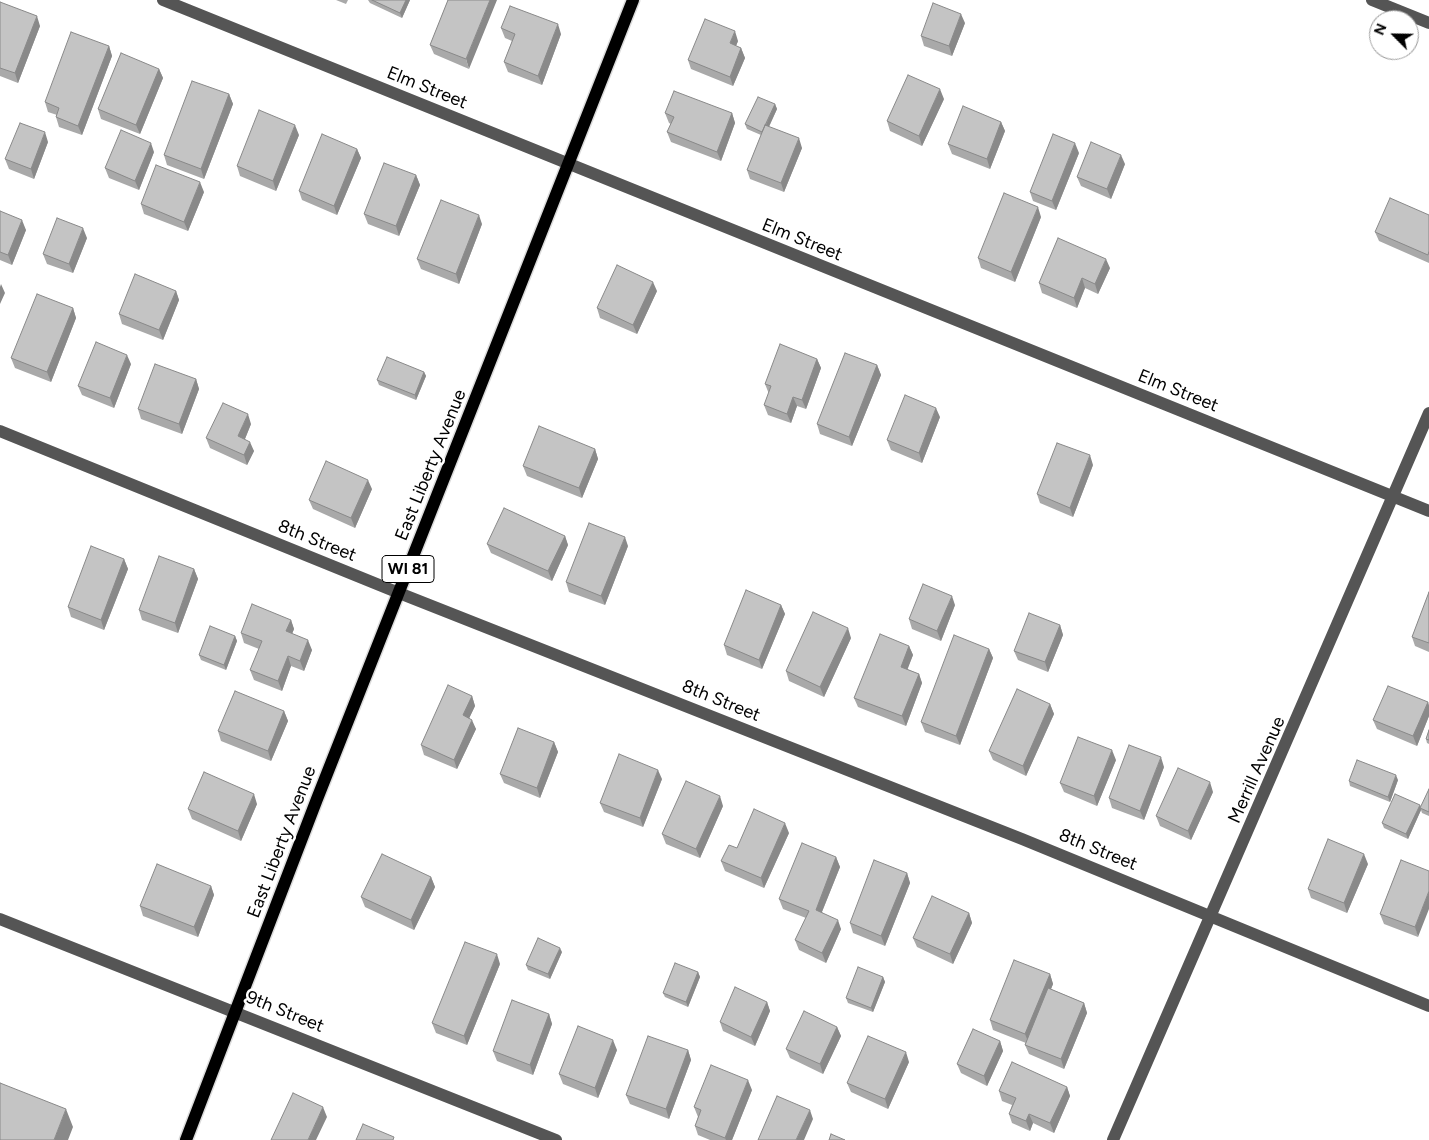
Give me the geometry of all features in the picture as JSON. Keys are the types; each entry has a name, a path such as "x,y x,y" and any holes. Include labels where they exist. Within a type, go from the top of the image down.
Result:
{"main road":[{"name":"East Liberty Avenue","path":"186,1140 566,164 633,0"}],"street":[{"name":"Elm Street","path":"163,0 1429,511"},
{"path":"1372,0 1429,23"},
{"name":"Merrill Avenue","path":"1113,1140 1429,413"},
{"name":"8th Street","path":"0,431 399,593 1212,915 1429,1006"},
{"name":"9th Street","path":"0,919 556,1140"}],"building":[{"path":"372,0 406,0 400,13"},
{"path":"448,0 490,0 466,59 430,45"},
{"path":"0,2 37,16 15,73 0,68"},
{"path":"933,3 961,14 949,46 921,36"},
{"path":"510,6 558,24 538,76 504,62 515,34 501,28"},
{"path":"705,19 735,31 730,43 741,48 730,77 688,60"},
{"path":"71,32 109,46 78,126 56,117 59,108 45,102"},
{"path":"121,53 159,69 136,125 98,109"},
{"path":"908,75 940,89 919,136 887,121"},
{"path":"192,81 229,94 201,169 164,155"},
{"path":"674,91 732,113 717,152 667,132 674,117 665,113"},
{"path":"758,97 775,104 762,132 745,124"},
{"path":"963,106 1001,122 987,159 948,144"},
{"path":"259,110 295,125 273,181 237,166"},
{"path":"20,123 45,132 31,169 5,159"},
{"path":"765,125 799,138 781,183 747,170"},
{"path":"121,130 151,143 135,181 105,168"},
{"path":"322,134 357,149 334,206 299,191"},
{"path":"1053,134 1075,143 1052,201 1030,192"},
{"path":"1091,142 1121,155 1107,189 1077,177"},
{"path":"384,163 416,175 396,226 364,214"},
{"path":"156,165 200,182 184,222 141,204"},
{"path":"1004,193 1038,207 1011,272 978,258"},
{"path":"1390,198 1429,215 1428,255 1375,232"},
{"path":"441,200 479,215 456,274 417,259"},
{"path":"0,211 22,220 8,255 0,252"},
{"path":"57,218 83,228 69,264 43,254"},
{"path":"1058,238 1106,259 1095,284 1082,278 1074,298 1039,283"},
{"path":"617,265 653,282 633,325 597,308"},
{"path":"135,274 176,291 159,330 119,314"},
{"path":"37,294 73,308 47,372 11,358"},
{"path":"96,342 127,355 110,398 78,386"},
{"path":"780,344 817,359 802,400 793,397 787,414 764,405 771,386 765,384"},
{"path":"845,353 877,365 849,437 817,424"},
{"path":"387,357 424,372 415,395 377,380"},
{"path":"155,364 196,379 179,424 138,409"},
{"path":"905,395 936,408 919,453 887,440"},
{"path":"223,403 248,414 238,436 250,442 244,455 206,438"},
{"path":"539,426 595,449 579,488 523,466"},
{"path":"1057,443 1090,455 1070,508 1037,494"},
{"path":"326,461 368,480 351,518 309,500"},
{"path":"504,508 565,536 548,571 487,544"},
{"path":"589,523 625,537 601,596 566,582"},
{"path":"91,546 124,559 101,620 68,607"},
{"path":"159,556 194,569 175,623 139,610"},
{"path":"923,584 952,596 937,631 909,619"},
{"path":"746,590 781,605 759,660 724,645"},
{"path":"1429,592 1429,643 1412,637"},
{"path":"252,604 291,620 286,631 308,640 300,661 288,656 278,681 250,670 262,641 241,633"},
{"path":"813,612 848,628 820,687 786,671"},
{"path":"1029,613 1060,625 1045,662 1014,651"},
{"path":"210,626 235,636 224,665 199,655"},
{"path":"880,634 909,646 901,667 919,674 902,716 854,698"},
{"path":"954,635 989,649 956,736 921,722"},
{"path":"448,685 472,696 463,715 472,720 454,760 421,745"},
{"path":"1388,686 1428,702 1413,736 1373,720"},
{"path":"1017,689 1050,704 1023,766 989,751"},
{"path":"235,691 284,711 268,751 218,731"},
{"path":"518,728 554,742 537,788 500,774"},
{"path":"1078,737 1112,750 1094,796 1060,783"},
{"path":"1129,745 1161,757 1140,811 1109,798"},
{"path":"619,754 658,770 640,818 600,803"},
{"path":"1357,760 1396,775 1388,797 1349,781"},
{"path":"1178,768 1210,782 1188,831 1156,816"},
{"path":"204,772 254,794 238,831 188,809"},
{"path":"686,781 720,796 696,849 662,834"},
{"path":"1429,789 1429,812 1420,808"},
{"path":"1395,794 1420,805 1406,834 1382,823"},
{"path":"754,809 785,823 761,878 721,861 729,845 737,848"},
{"path":"1328,839 1364,854 1344,903 1308,889"},
{"path":"802,843 836,857 816,910 838,920 822,953 795,940 809,911 779,899"},
{"path":"382,854 431,877 411,920 361,897"},
{"path":"874,860 907,873 881,936 850,923"},
{"path":"1401,860 1429,871 1429,891 1415,927 1380,914"},
{"path":"157,864 211,886 194,927 140,906"},
{"path":"932,896 969,913 950,954 913,938"},
{"path":"538,938 560,948 548,974 526,965"},
{"path":"465,942 497,954 464,1036 432,1023"},
{"path":"1014,960 1050,974 1025,1034 990,1020"},
{"path":"675,963 698,972 686,1002 663,993"},
{"path":"858,967 883,977 871,1008 846,998"},
{"path":"735,987 767,1002 751,1037 720,1022"},
{"path":"1048,988 1084,1003 1061,1059 1025,1045"},
{"path":"512,1000 549,1014 530,1065 493,1051"},
{"path":"804,1011 837,1027 820,1064 786,1049"},
{"path":"578,1026 613,1040 595,1088 559,1074"},
{"path":"973,1029 1000,1041 984,1076 957,1064"},
{"path":"648,1036 688,1050 666,1109 626,1095"},
{"path":"868,1036 906,1052 885,1099 847,1083"},
{"path":"1012,1062 1067,1087 1050,1123 1029,1114 1026,1121 1009,1114 1016,1098 999,1091"},
{"path":"711,1065 748,1080 725,1138 695,1126 701,1110 694,1107"},
{"path":"0,1083 66,1109 54,1140 0,1140"},
{"path":"293,1093 323,1107 308,1140 271,1140"},
{"path":"777,1096 810,1110 796,1140 758,1140"},
{"path":"363,1124 394,1137 393,1140 356,1140"},
{"path":"831,1134 845,1140 829,1140"}]}
